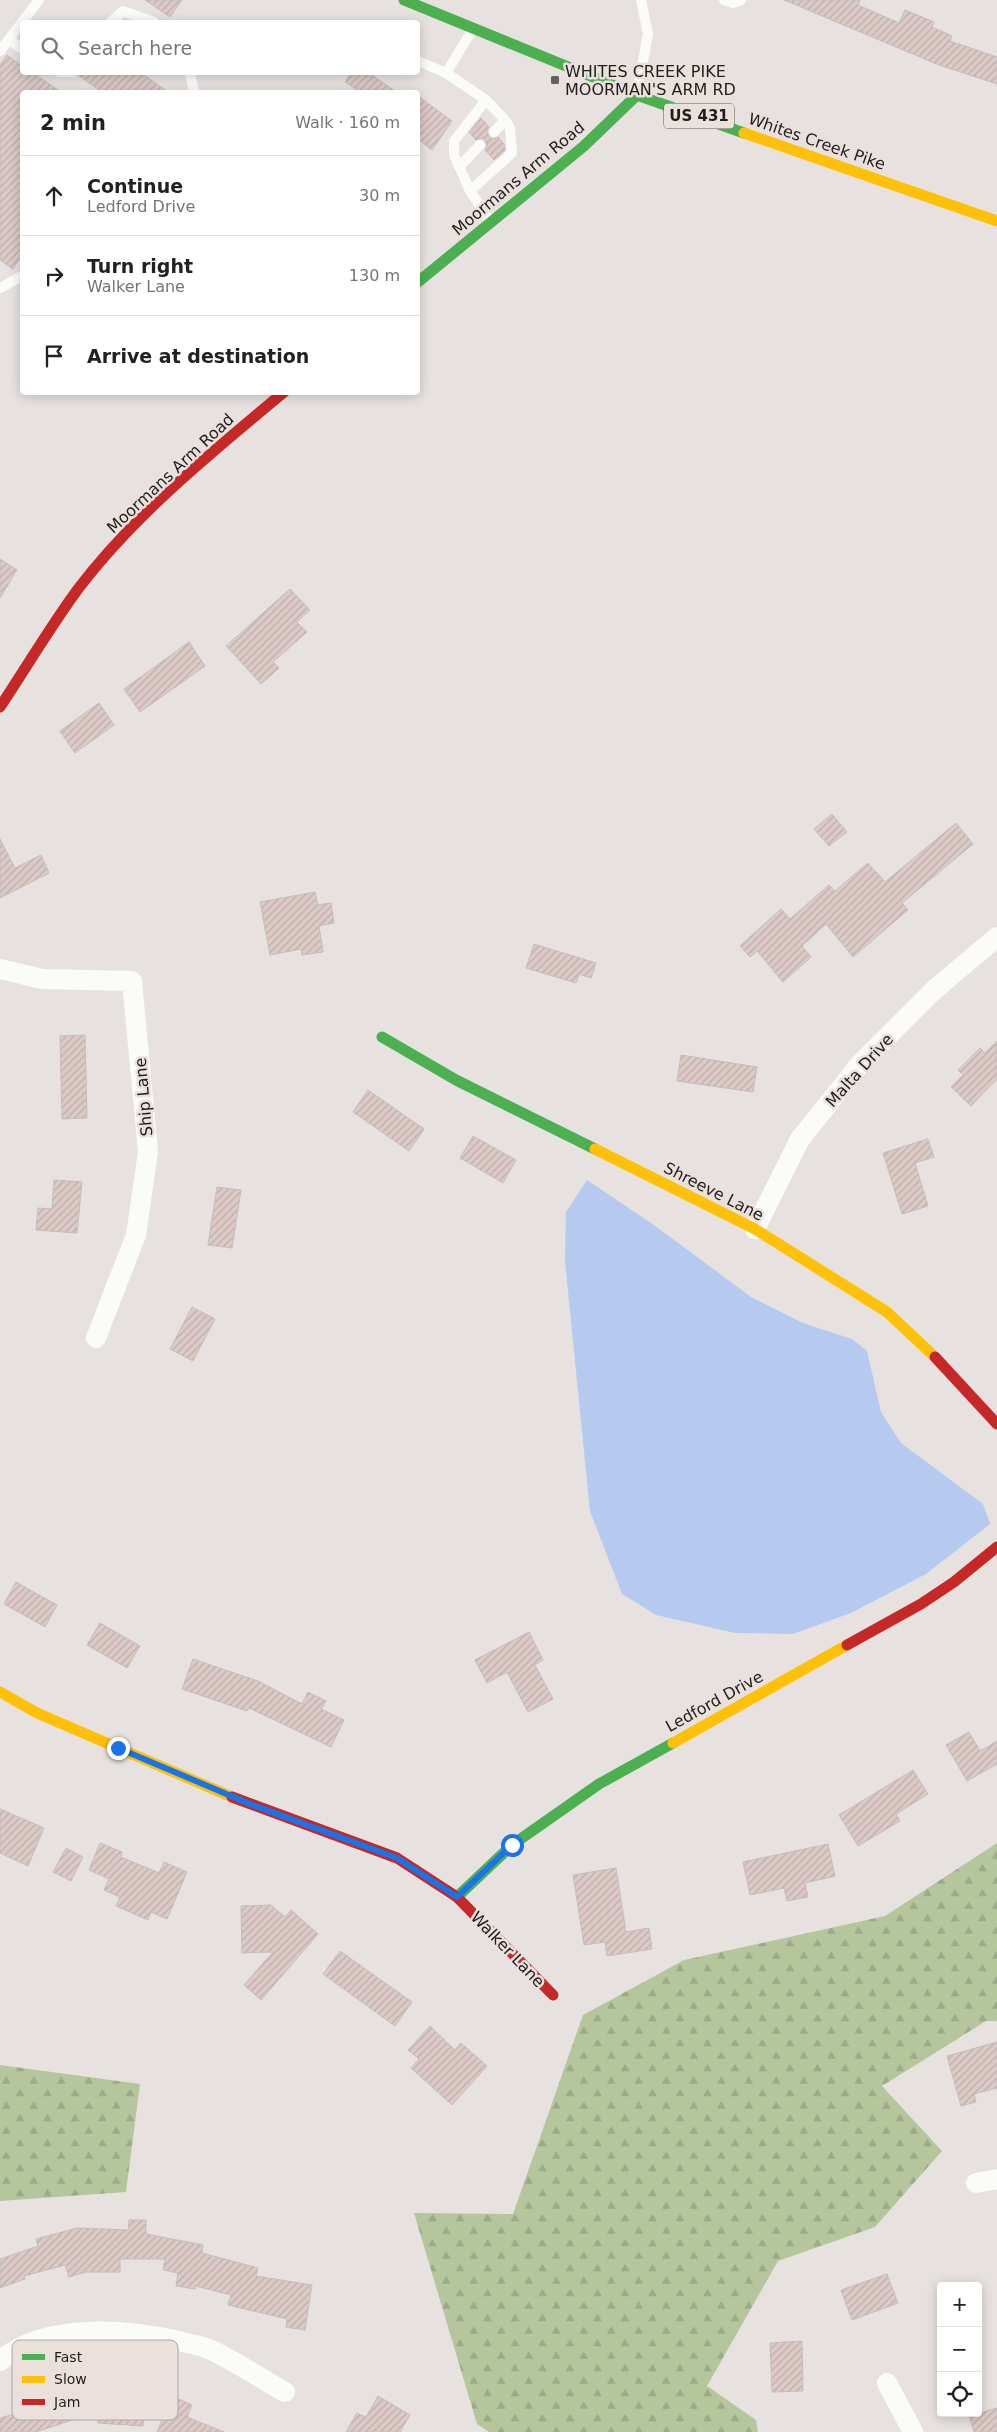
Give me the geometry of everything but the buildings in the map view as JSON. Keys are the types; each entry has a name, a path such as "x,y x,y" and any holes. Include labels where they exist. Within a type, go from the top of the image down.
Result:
{"street":[{"name":"Whites Creek Pike","path":"404,0 637,94 997,221"},
{"name":"Moormans Arm Road","path":"420,280 584,146 637,94"},
{"name":"Moormans Arm Road","path":"0,707 78,589 135,524 216,449 280,395"},
{"name":"Malta Drive","path":"755,1229 800,1139 861,1063 934,990 997,937"},
{"name":"Ship Lane","path":"0,970 42,979 132,981 148,1152 136,1236 96,1338"},
{"name":"Shreeve Lane","path":"382,1037 456,1080 755,1229 887,1312 939,1361 997,1424"},
{"name":"Ledford Drive","path":"457,1897 512,1845 600,1784 921,1604 954,1582 997,1547"},
{"name":"Walker Lane","path":"0,1692 37,1713 206,1786 397,1858 457,1897 553,1995"},
{"path":"976,2183 997,2179"},
{"path":"40,2340 50,2336 96,2331 154,2336 172,2340"},
{"path":"178,2341 207,2348 285,2392"},
{"path":"0,2362 12,2352"},
{"path":"887,2383 913,2432"}],"lane":[{"path":"24,20 39,0"},
{"path":"637,94 648,34 641,0"},
{"path":"724,0 733,3 741,0"},
{"path":"113,20 123,11 148,20"},
{"path":"0,52 20,25"},
{"path":"446,73 474,29"},
{"path":"9,39 20,47"},
{"path":"420,62 446,73 486,100 510,128 512,153 470,191"},
{"path":"191,75 194,90"},
{"path":"486,100 454,141 454,155 470,191 491,222"},
{"path":"494,132 505,120"},
{"path":"459,167 480,145"},
{"path":"0,288 20,277"}],"green space":[{"path":"997,1843 997,2021 986,2021 882,2086 942,2151 875,2227 778,2261 707,2386 756,2420 758,2432 489,2432 477,2424 414,2213 513,2214 583,2015 684,1960 885,1916"},
{"path":"0,2065 140,2084 126,2192 0,2201"}],"water":[{"path":"587,1180 654,1225 751,1297 803,1323 852,1339 867,1351 881,1412 901,1443 983,1504 990,1524 926,1574 851,1613 793,1634 735,1633 656,1615 622,1594 590,1511 565,1261 566,1212"}],"traffic: fast":[{"path":"404,0 637,95 744,133"},
{"path":"420,280 584,146 637,95"},
{"path":"382,1037 456,1080 595,1149"},
{"path":"457,1897 512,1845 599,1784 673,1743"}],"traffic: slow":[{"path":"744,133 997,221"},
{"path":"595,1149 755,1229 887,1312 935,1357"},
{"path":"673,1743 847,1645"},
{"path":"0,1692 37,1713 232,1797"}],"traffic: jam":[{"path":"0,707 68,603 100,561 175,485 280,395"},
{"path":"935,1357 997,1424"},
{"path":"847,1645 921,1604 954,1582 997,1547"},
{"path":"232,1797 397,1858 457,1897 553,1995"}],"place":[{"name":"WHITES CREEK PIKE MOORMAN'S ARM RD","path":"555,80"}],"route":[{"path":"118,1748 250,1804 397,1858 457,1897 512,1845"}]}
